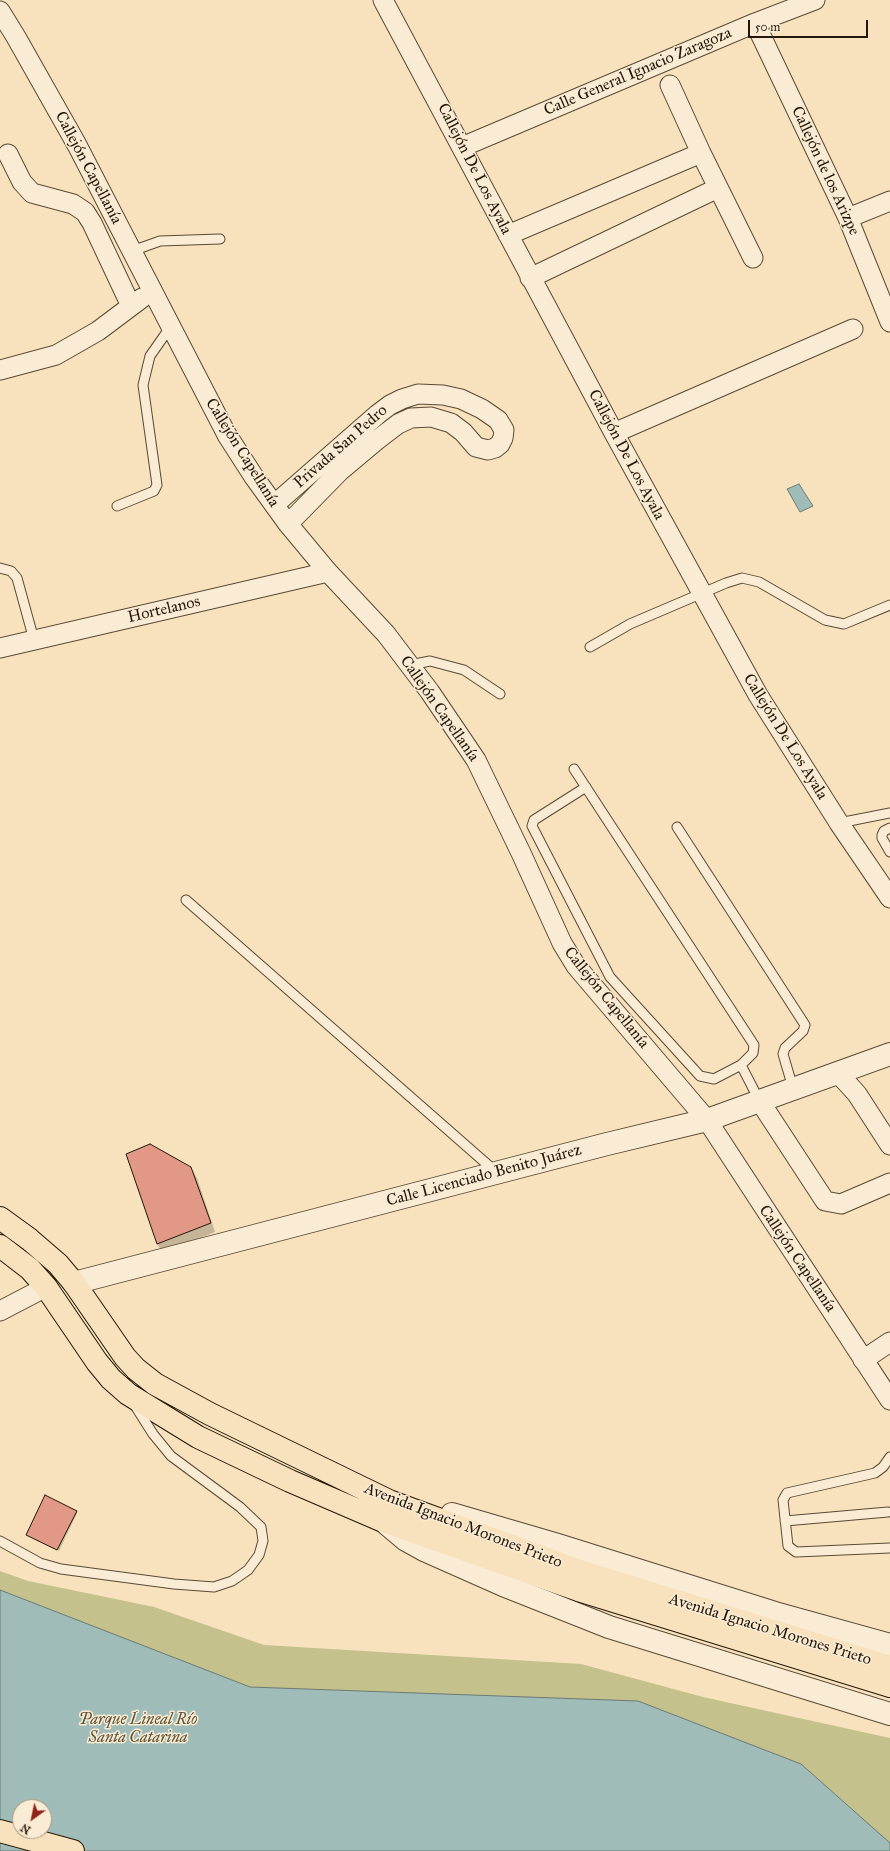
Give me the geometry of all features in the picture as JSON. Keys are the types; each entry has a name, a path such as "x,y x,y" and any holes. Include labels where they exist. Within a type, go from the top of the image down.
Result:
{"main road":[{"name":"Avenida Ignacio Morones Prieto","path":"0,1218 29,1239 52,1259 74,1283 125,1357 136,1369 155,1384 386,1511"},
{"name":"Avenida Ignacio Morones Prieto","path":"0,1246 30,1268 46,1288 97,1362 112,1379 128,1394 198,1437 290,1481 386,1511 580,1581 890,1686"},
{"name":"Avenida Ignacio Morones Prieto","path":"580,1581 890,1667"},
{"path":"0,1831 73,1851"},
{"path":"0,1836 65,1851"}],"street":[{"name":"Callejón De Los Ayala","path":"383,0 530,278 700,593 758,695 839,823 890,898"},
{"name":"Calle General Ignacio Zaragoza","path":"462,147 755,23 815,0"},
{"name":"Callejón Capellanía","path":"0,11 77,146 227,435 288,524 328,572 363,608 410,665 476,760 562,943 576,966 706,1120 890,1400"},
{"name":"Callejón de los Arizpe","path":"755,23 848,218 890,322"},
{"path":"670,85 701,153 753,258"},
{"path":"508,235 701,153"},
{"path":"8,154 22,182 32,193 72,204 85,212 92,223 131,306"},
{"path":"530,278 718,188"},
{"path":"848,218 890,201"},
{"path":"0,370 56,355 98,331 152,290"},
{"path":"614,433 853,329"},
{"name":"Privada San Pedro","path":"274,505 326,473 377,440 398,424 411,418 431,417 451,422 463,432 476,447 488,450 495,448 500,444 503,438 504,430 498,420 482,409 461,399 444,395 418,394 402,399 390,405 326,473 288,524"},
{"name":"Hortelanos","path":"0,648 328,572"},
{"name":"Calle Licenciado Benito Juárez","path":"74,1283 706,1120 890,1054"},
{"path":"837,1072 857,1094 890,1145"},
{"path":"760,1100 825,1201 841,1204 890,1183"},
{"path":"0,1311 46,1288"},
{"path":"863,1360 890,1342"},
{"path":"386,1511 441,1511 558,1545 775,1613 890,1645"},
{"name":"Avenida Ignacio Morones Prieto","path":"386,1511 406,1540 424,1550 503,1585 602,1624 782,1682 890,1714"}],"lane":[{"path":"132,251 160,240 220,239"},
{"path":"117,506 154,491 157,485 143,385 150,356 171,326"},
{"path":"0,568 11,571 17,578 34,640"},
{"path":"590,647 630,624 700,593 742,578 754,580 778,591 825,620 844,624 890,605"},
{"path":"410,665 430,661 464,670 500,694"},
{"path":"574,769 586,787 754,1045 753,1053 741,1065 714,1079 700,1076 610,977 532,826 534,820 586,787"},
{"path":"839,823 890,813"},
{"path":"677,826 805,1026 803,1031 785,1048 783,1054 793,1088"},
{"path":"890,828 884,831 882,835 882,838 890,852"},
{"path":"186,900 497,1173"},
{"path":"741,1065 760,1100"},
{"path":"0,1541 40,1563 61,1569 174,1584 214,1587 232,1582 248,1570 259,1555 263,1541 261,1527 240,1507 171,1456 153,1434 128,1394"},
{"path":"890,1457 883,1467 875,1473 787,1493 783,1500 788,1546 796,1552 890,1548"},
{"path":"786,1521 888,1512"}],"green space":[{"name":"Parque Lineal Río Santa Catarina","path":"0,1571 28,1581 154,1607 264,1645 581,1664 703,1697 890,1738 890,1851 0,1851"}],"water":[{"path":"799,484 813,506 800,512 787,489"},
{"name":"Parque Lineal Río Santa Catarina","path":"0,1590 250,1687 638,1701 801,1764 890,1843 890,1851 0,1851"}],"building":[{"path":"150,1144 191,1167 211,1223 157,1244 126,1154"},
{"path":"45,1495 77,1511 57,1550 26,1535"}]}
